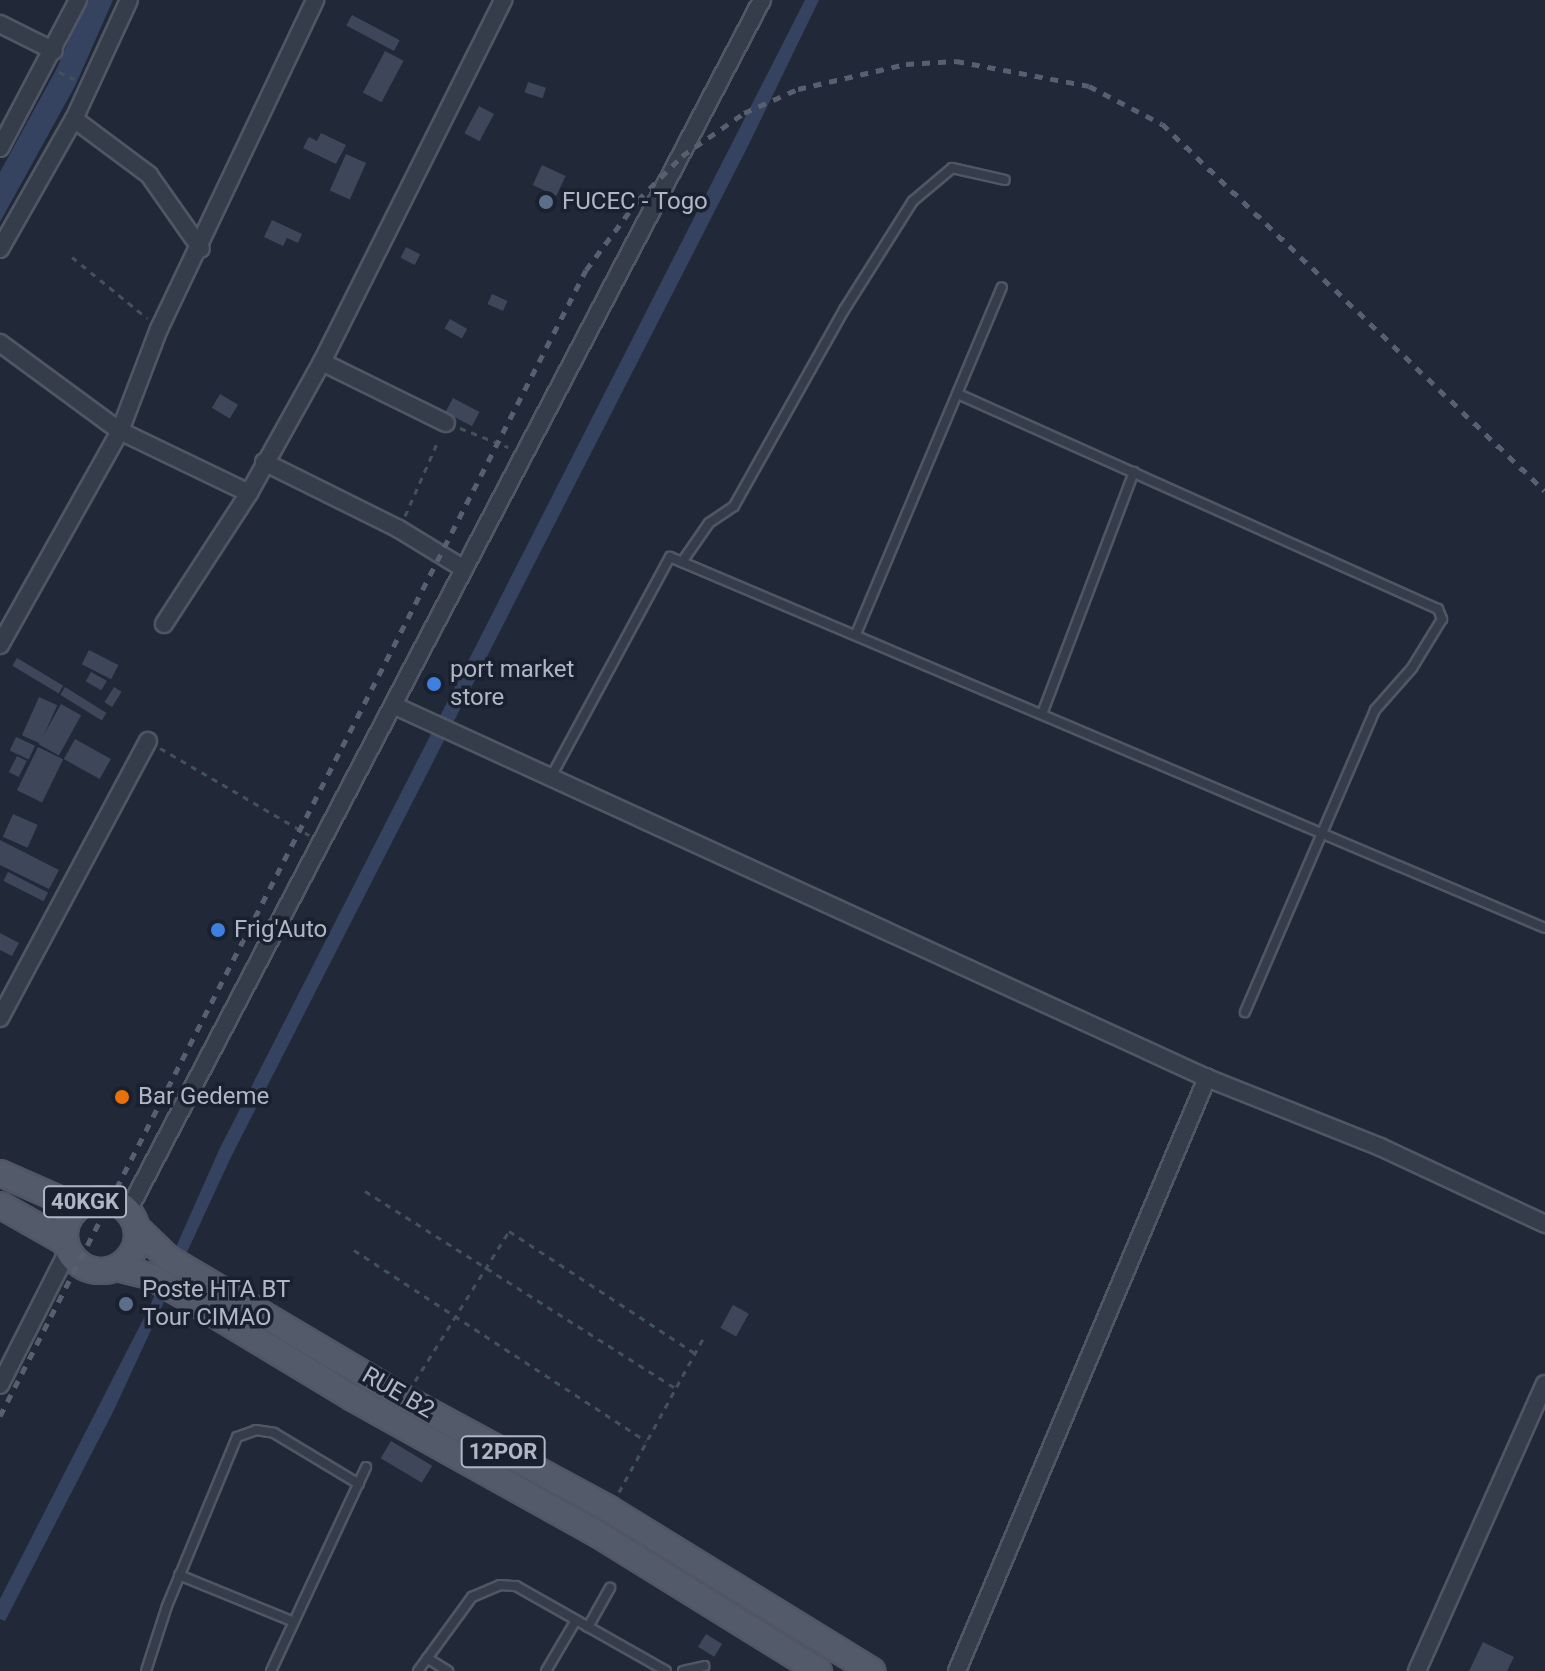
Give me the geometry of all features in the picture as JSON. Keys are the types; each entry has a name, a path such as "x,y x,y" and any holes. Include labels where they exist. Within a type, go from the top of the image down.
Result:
{"main road":[{"name":"40KGK","path":"0,1173 77,1207"},
{"name":"40KGK","path":"0,1205 66,1247 88,1270 117,1268 131,1256 133,1220 104,1199 77,1207 66,1223 66,1247"},
{"name":"RUE B2","path":"133,1220 168,1258 404,1398 609,1509 872,1671"},
{"name":"RUE B2","path":"117,1268 163,1283 365,1406 596,1533 819,1671"}],"street":[{"path":"0,148 54,51 78,0"},
{"path":"0,249 74,119 129,0"},
{"path":"0,645 120,431 159,329 201,249 315,0"},
{"path":"164,624 249,493 322,362 503,0"},
{"path":"133,1220 319,840 393,705 461,567 762,0"},
{"path":"0,24 54,51"},
{"path":"74,119 149,175 201,249"},
{"path":"0,343 120,431 249,493"},
{"path":"322,362 446,423"},
{"path":"264,462 399,529 461,567"},
{"path":"393,705 552,775 1207,1078 1380,1147 1545,1224"},
{"path":"0,1018 148,741"},
{"path":"957,1671 1207,1078"},
{"path":"0,1385 66,1247"},
{"path":"1417,1671 1545,1384"}],"lane":[{"path":"682,562 709,523 734,506 844,310 913,201 952,168 1005,180"},
{"path":"856,634 1002,287"},
{"path":"958,394 1438,609 1442,619 1412,668 1375,710 1245,1012"},
{"path":"1042,714 1134,472"},
{"path":"552,775 667,558 856,634 1545,928"},
{"path":"146,1671 179,1575 237,1437 256,1430 274,1433 359,1484"},
{"path":"271,1671 366,1467"},
{"path":"179,1575 294,1622"},
{"path":"418,1671 472,1597 485,1588 516,1586 666,1671"},
{"path":"588,1627 610,1588"},
{"path":"546,1671 576,1620"},
{"path":"427,1658 448,1671"},
{"path":"683,1671 704,1666"}],"path":[{"path":"45,66 88,86"},
{"path":"72,257 117,289 159,329"},
{"path":"399,529 446,423 522,454"},
{"path":"148,741 319,840"},
{"path":"365,1191 676,1388"},
{"path":"404,1398 509,1231 695,1353"},
{"path":"354,1250 646,1441"},
{"path":"609,1509 704,1337"}],"water":[{"path":"86,0 113,0 75,86 0,222 0,172 57,68"},
{"path":"805,0 819,0 748,146 231,1157 114,1410 5,1621 0,1619 0,1599 149,1308 219,1150"}],"building":[{"path":"352,15 400,40 394,51 346,26"},
{"path":"385,51 404,61 381,102 363,92"},
{"path":"528,82 546,88 543,98 525,92"},
{"path":"479,106 494,114 479,141 464,133"},
{"path":"321,133 346,145 336,164 303,148 309,137 317,141"},
{"path":"346,154 366,163 350,199 330,191"},
{"path":"542,165 566,176 556,196 533,185"},
{"path":"272,220 302,234 298,243 287,238 283,246 264,237"},
{"path":"406,247 420,254 415,265 401,258"},
{"path":"492,294 508,301 503,311 488,304"},
{"path":"450,319 467,329 462,339 444,329"},
{"path":"220,394 238,405 230,419 212,408"},
{"path":"453,398 479,412 472,426 445,412"},
{"path":"89,650 118,665 111,679 82,664"},
{"path":"17,658 63,686 59,694 12,666"},
{"path":"91,672 107,681 101,690 86,682"},
{"path":"65,687 107,713 102,721 60,695"},
{"path":"114,687 122,692 112,707 104,702"},
{"path":"39,697 57,705 40,744 22,735"},
{"path":"61,704 81,715 59,755 39,744"},
{"path":"16,737 35,746 29,759 10,751"},
{"path":"75,739 111,759 100,779 64,759"},
{"path":"38,747 63,759 42,802 17,790"},
{"path":"17,756 27,761 19,777 9,772"},
{"path":"13,814 38,825 27,848 3,837"},
{"path":"0,840 59,870 49,889 0,865"},
{"path":"8,872 48,892 44,901 3,881"},
{"path":"0,933 19,943 12,956 0,950"},
{"path":"733,1305 749,1314 736,1336 720,1328"},
{"path":"391,1441 432,1466 422,1483 381,1458"},
{"path":"706,1634 722,1644 714,1657 698,1647"},
{"path":"1483,1642 1514,1657 1507,1671 1469,1671"}],"railway":[{"path":"0,1416 586,270 638,200 682,156 744,113 798,89 906,64 956,61 1089,86 1162,124 1545,491"}],"place":[{"name":"FUCEC - Togo","path":"546,202"},
{"name":"port market store","path":"434,684"},
{"name":"Frig'Auto","path":"218,930"},
{"name":"Bar Gedeme","path":"122,1097"},
{"name":"Poste HTA BT Tour CIMAO","path":"126,1304"}]}
